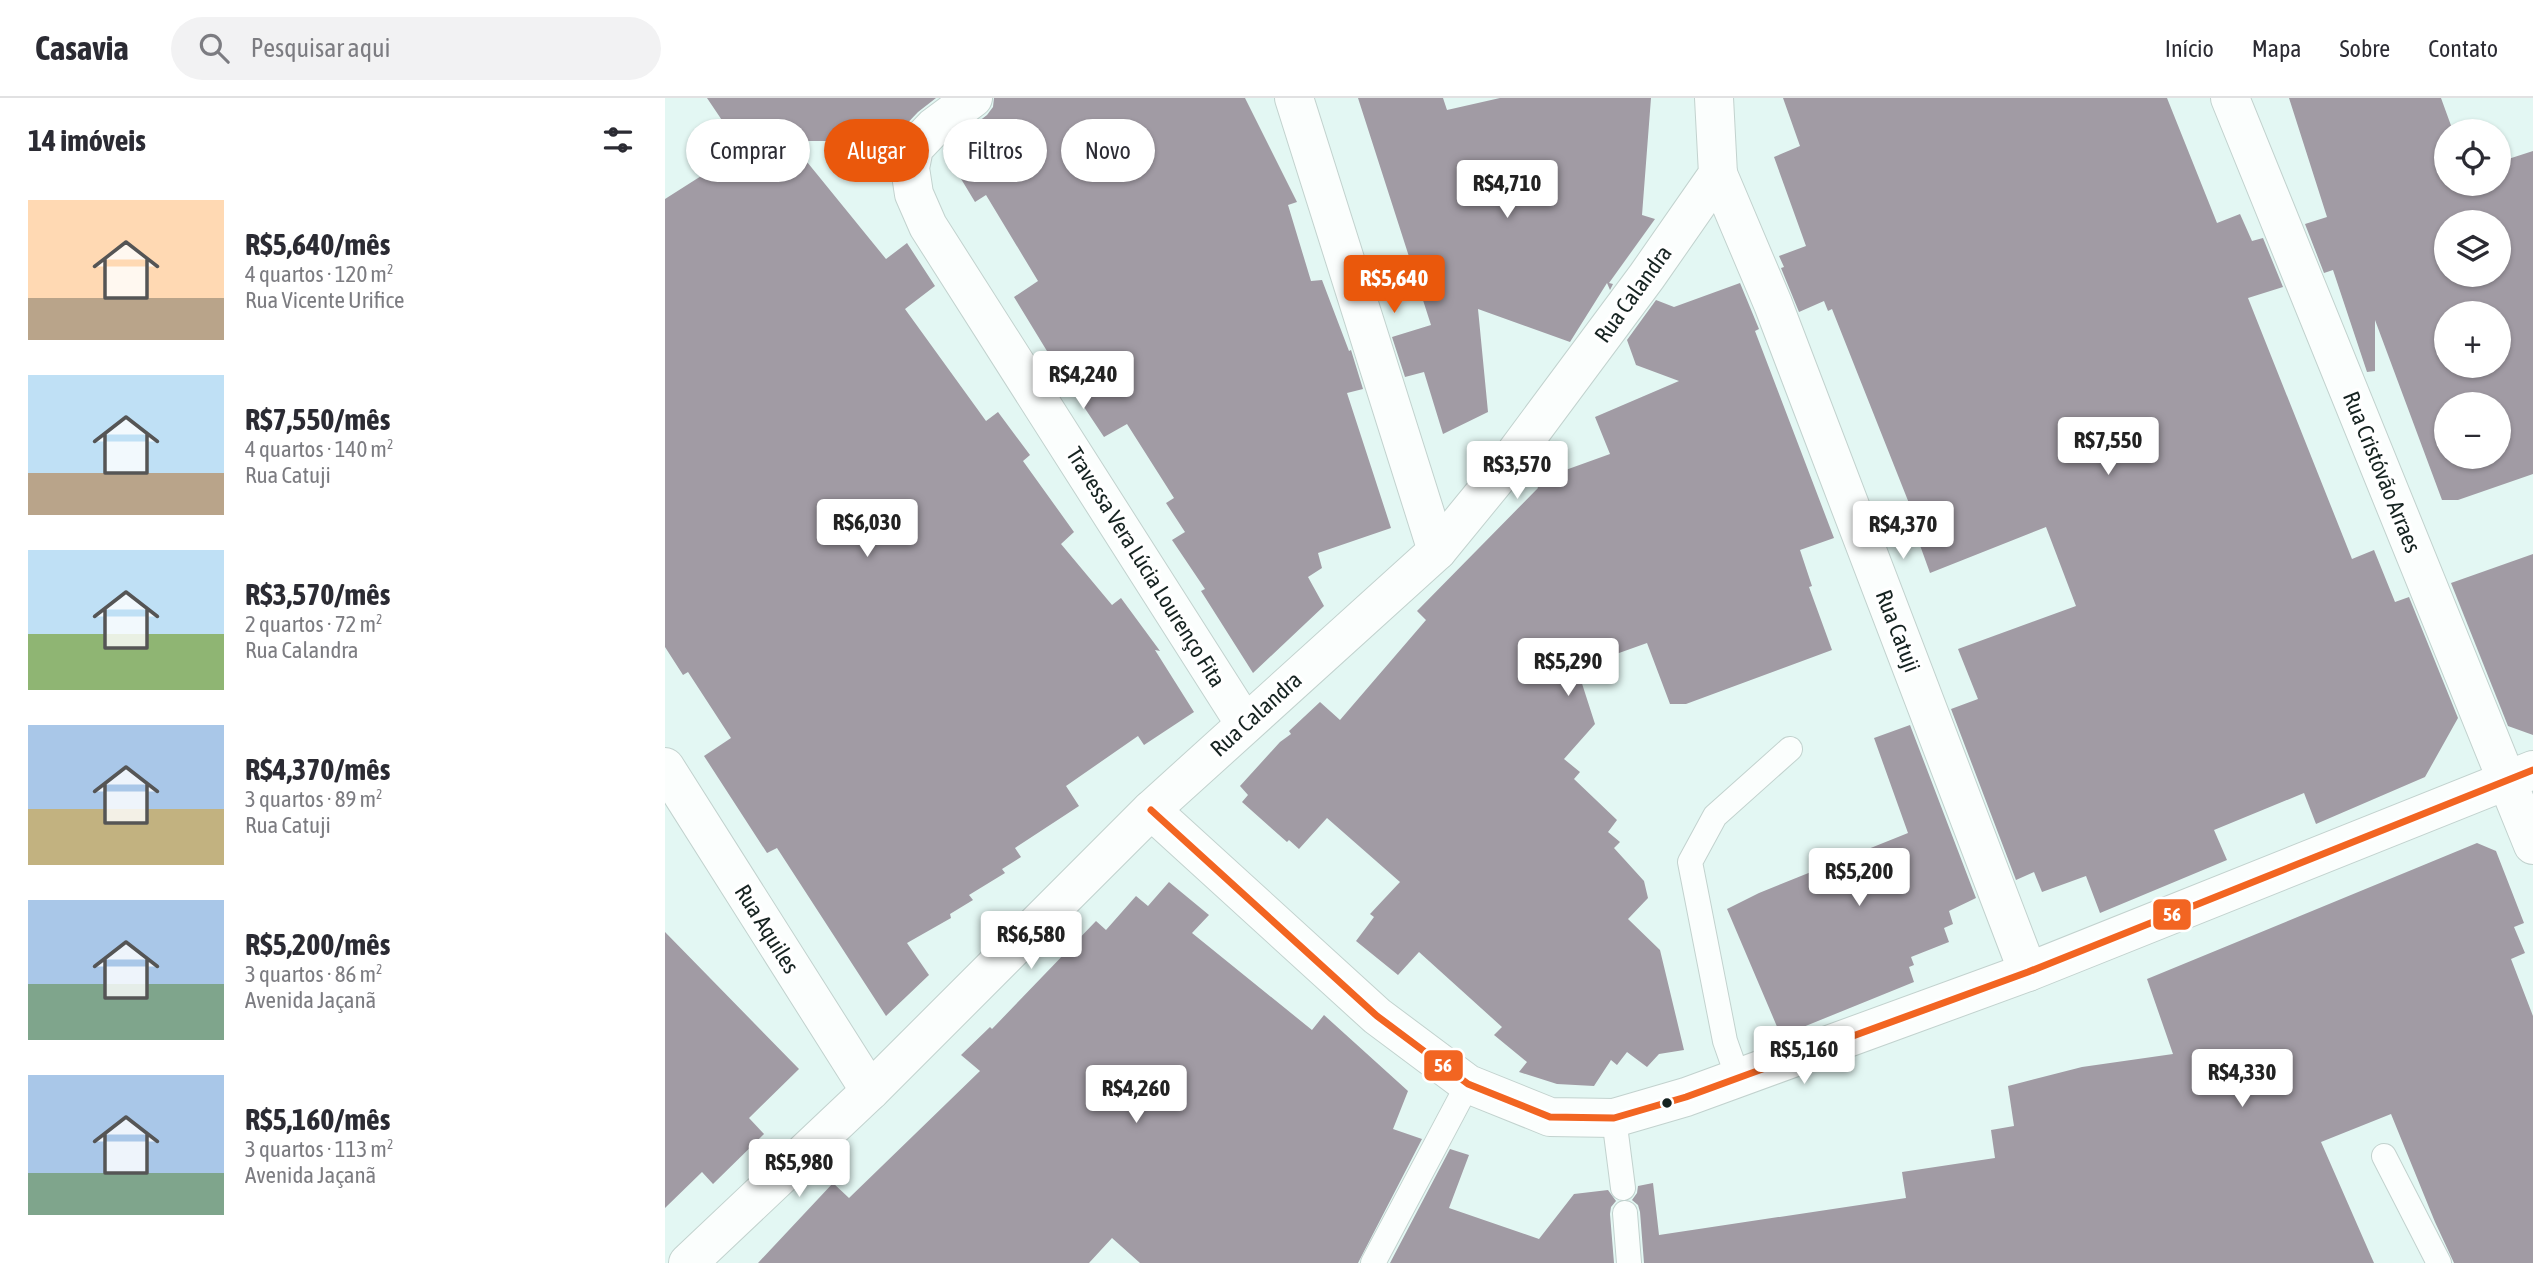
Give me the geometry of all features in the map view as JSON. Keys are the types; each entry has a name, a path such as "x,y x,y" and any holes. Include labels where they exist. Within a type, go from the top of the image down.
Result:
{"street":[{"name":"Travessa Vera Lúcia Lourenço Fita","path":"973,98 933,127 914,148 910,168 914,194 928,226 1245,724"},
{"path":"1294,98 1437,551"},
{"path":"1714,98 1719,174"},
{"name":"Rua Cristóvão Arraes","path":"2230,98 2520,776 2533,845"},
{"name":"Rua Calandra","path":"688,1263 870,1091 1151,810 1437,551 1500,474 1719,174"},
{"name":"Rua Catuji","path":"1719,174 1773,304 2028,972"},
{"name":"Rua Aquiles","path":"665,767 870,1091"},
{"path":"1151,810 1377,1016 1468,1084 1550,1117 1614,1118 1686,1097 2028,972 2520,776"}],"lane":[{"path":"1738,1078 1725,1041 1690,862 1715,816 1790,749"},
{"path":"1373,1263 1468,1084"},
{"path":"1614,1118 1623,1188"},
{"path":"2384,1156 2439,1263"},
{"path":"1625,1213 1629,1263"}],"building":[{"path":"707,98 936,98 911,119 824,119 824,141 810,141 810,119 721,119"},
{"path":"994,98 1245,98 1297,202 1288,205 1311,281 1322,280 1349,351 1351,350 1363,389 1347,393 1391,528 1318,553 1322,568 1308,577 1324,606 1253,673 1201,591 1205,589 1172,540 1185,532 1166,503 1174,498 1127,424 1104,437 1014,297 1038,281 986,195 975,202 963,182 1047,182 1047,119 982,119 993,107"},
{"path":"1358,98 1443,98 1447,110 1500,98 1651,98 1642,215 1655,219 1609,283 1613,284 1610,290 1607,283 1570,342 1478,309 1488,412 1443,434 1424,372 1405,377 1392,337 1431,325"},
{"path":"1783,98 2167,98 2217,223 2240,214 2252,241 2263,238 2283,287 2248,298 2352,559 2374,550 2395,602 2409,597 2458,718 2425,777 2316,824 2304,793 2214,830 2227,860 2100,913 2086,876 2042,892 2034,872 2016,880 1951,709 1978,699 1958,649 2076,606 2046,527 1930,573 1917,537 1922,536 1832,309 1828,311 1824,301 1799,312 1781,268 1784,267 1779,256 1806,246 1774,157 1800,146"},
{"path":"2289,98 2441,98 2449,119 2434,119 2434,196 2511,196 2511,158 2533,151 2533,474 2458,500 2442,500 2375,320 2375,371 2367,372 2333,270 2324,273 2305,224 2327,217"},
{"path":"810,166 886,259 907,243 935,286 905,309 986,421 998,412 1030,455 1023,461 1074,532 1061,544 1112,605 1121,598 1160,651 1155,650 1194,712 1144,745 1138,736 1066,786 1079,806 1015,848 1021,857 1002,869 1005,873 969,895 973,900 950,914 951,918 907,943 929,975 886,1016 777,848 767,853 704,756 731,738 688,672 683,675 665,647 665,199 692,182 810,182"},
{"path":"1740,283 1759,329 1755,331 1834,538 1800,550 1812,586 1809,587 1832,650 1686,704 1670,704 1647,643 1577,668 1595,724 1564,759 1580,772 1574,779 1617,820 1608,832 1620,842 1614,848 1644,881 1648,898 1628,919 1660,950 1684,1050 1659,1054 1647,1067 1627,1052 1617,1065 1611,1060 1594,1086 1557,1084 1519,1072 1527,1062 1494,1035 1502,1027 1419,952 1398,975 1356,941 1374,917 1370,914 1400,882 1327,818 1299,849 1289,840 1287,842 1242,802 1248,795 1240,786 1280,742 1291,734 1289,731 1320,702 1340,720 1426,620 1417,611 1538,488 1535,481 1610,454 1595,417 1679,381 1636,365 1627,340 1656,300 1674,307"},
{"path":"2533,554 2533,735 2508,726 2451,583"},
{"path":"1910,725 1976,898 1949,911 1953,924 1944,928 1949,942 1911,957 1914,965 1909,967 1914,982 1781,1036 1727,909 1759,893 1908,833 1874,738"},
{"path":"2477,843 2496,851 2524,923 2514,927 2525,953 2511,959 2533,1016 2533,1263 2454,1263 2391,1114 2321,1142 2374,1263 1644,1263 1640,1212 1638,1205 1632,1200 1638,1186 1653,1183 1659,1235 1906,1198 1902,1172 1995,1158 1991,1130 2014,1126 2008,1086 2082,1067 2173,1054 2147,979"},
{"path":"1169,882 1209,915 1192,933 1312,1030 1324,1015 1408,1091 1393,1129 1422,1139 1358,1263 1140,1263 1112,1238 1089,1263 758,1263 833,1183 849,1198 980,1071 961,1055 990,1027 992,1029 1096,921 1106,930 1136,896 1148,906"},
{"path":"665,932 799,1069 749,1118 764,1134 713,1184 702,1172 665,1208"},
{"path":"1450,1149 1469,1155 1449,1208 1539,1239 1574,1194 1608,1190 1616,1201 1610,1214 1614,1263 1390,1263"}],"transit line":[{"name":"56","path":"1151,810 1377,1016 1468,1084 1550,1117 1614,1118 1686,1097 2028,972 2533,770"}]}
